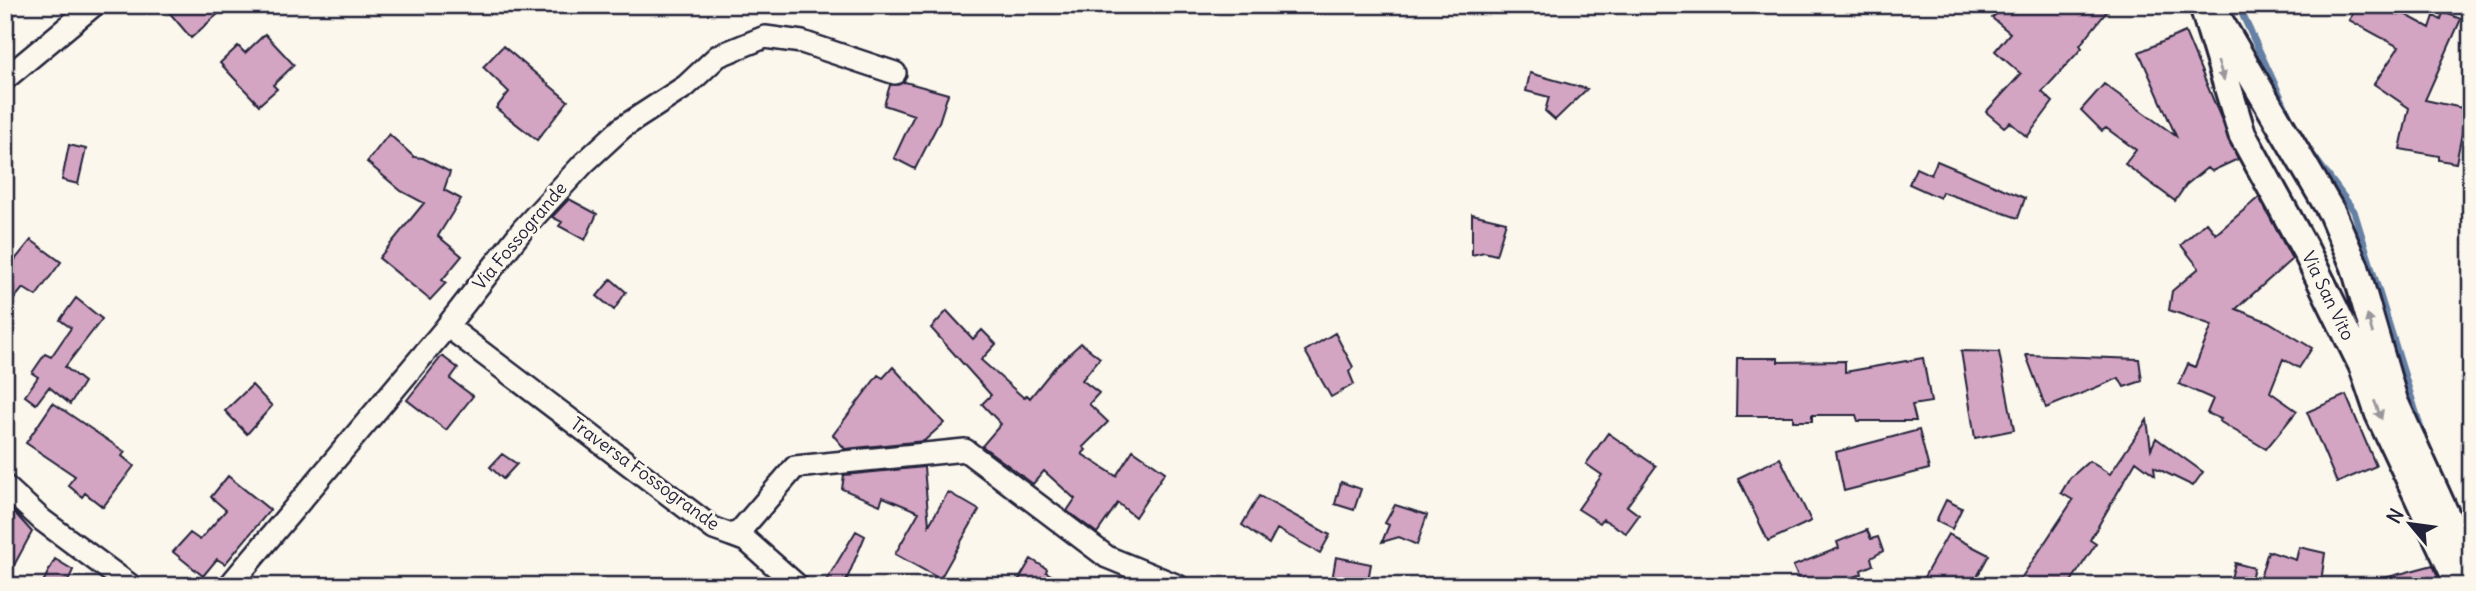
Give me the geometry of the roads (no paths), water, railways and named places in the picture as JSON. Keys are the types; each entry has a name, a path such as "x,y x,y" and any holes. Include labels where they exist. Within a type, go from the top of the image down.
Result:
{"street":[{"path":"5,79 94,5"},
{"name":"Via San Vito","path":"2203,5 2242,134 2306,251 2363,368 2379,414 2460,586"},
{"name":"Via San Vito","path":"2211,5 2333,213 2355,267 2394,401 2470,568"},
{"name":"Via Fossogrande","path":"229,586 447,326 523,229 584,163 623,127 686,86 718,56 765,37 802,42 895,73"},
{"name":"Traversa Fossogrande","path":"447,326 707,523 731,535 740,531 795,467 965,450 1107,557 1178,586"},
{"path":"5,486 53,528 131,586"},
{"path":"731,535 747,541 798,586"}],"waterway":[{"path":"2238,5 2291,119"},
{"path":"2307,147 2354,211 2422,432"}]}
